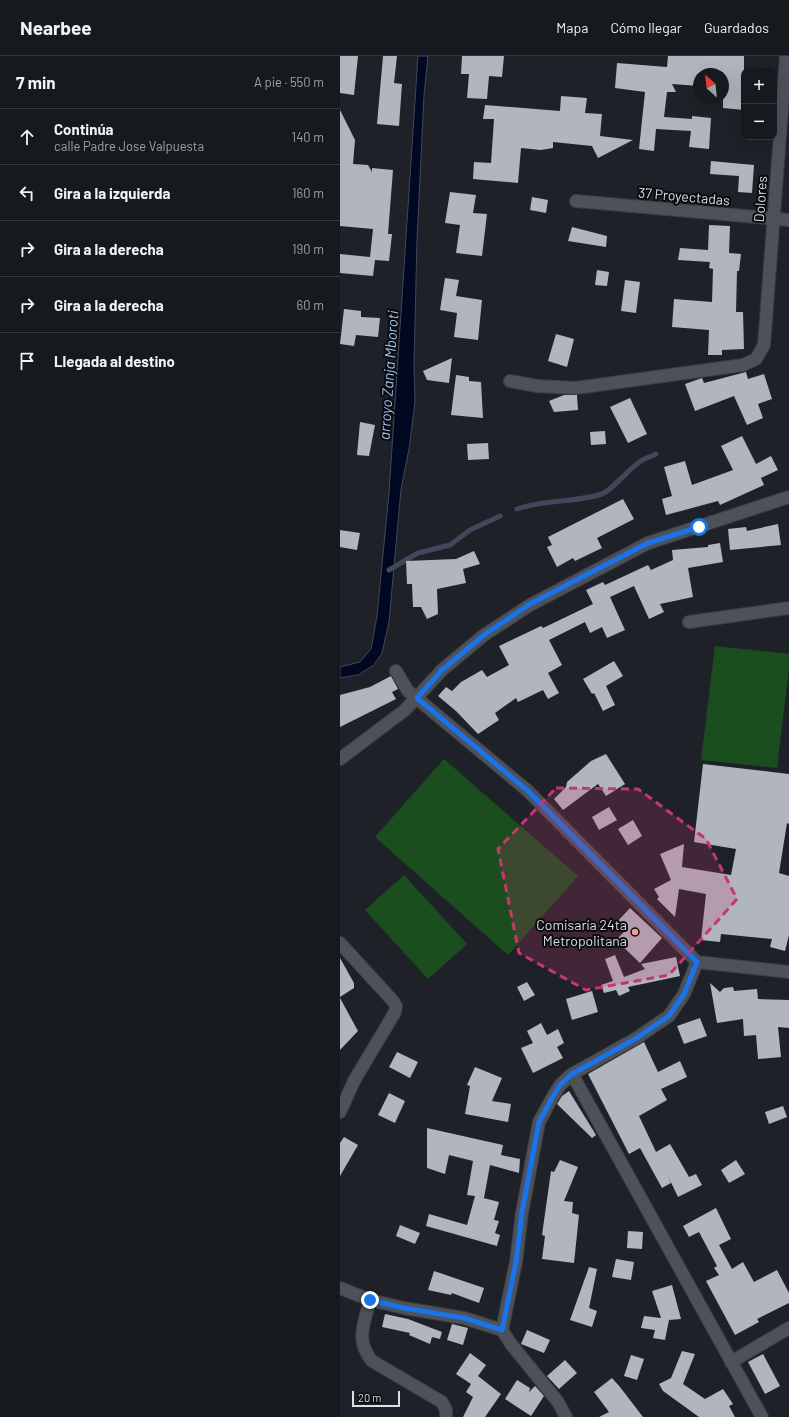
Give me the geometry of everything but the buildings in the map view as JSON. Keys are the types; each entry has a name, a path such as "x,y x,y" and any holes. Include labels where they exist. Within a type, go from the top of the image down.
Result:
{"street":[{"name":"Dolores","path":"510,381 537,386 576,388 736,366 756,360 764,345 786,56"},
{"name":"37 Proyectadas","path":"576,201 789,220"},
{"path":"340,759 405,710 442,670 484,635 549,594 648,543 789,497"},
{"path":"689,622 789,608"},
{"path":"396,671 408,692 528,791 697,962 789,972"},
{"path":"340,943 396,1006 395,1012 354,1081 340,1112"},
{"path":"502,1330 516,1262 522,1212 539,1122 560,1085 572,1074 635,1039 669,1016 684,994 697,962"},
{"path":"572,1074 762,1417"},
{"path":"340,1288 370,1300 404,1308 464,1318 502,1330 511,1344 558,1402 566,1417"},
{"path":"370,1300 361,1336 372,1361 442,1402 446,1410 446,1417"},
{"path":"731,1362 789,1328"}],"highlighted area":[{"path":"556,788 638,789 706,839 737,899 669,975 586,990 519,953 498,849"}],"green space":[{"path":"715,646 789,654 789,668 777,768 701,760"},
{"path":"444,759 578,876 508,955 375,837"},
{"path":"404,875 467,944 428,979 365,910"}],"water":[{"path":"418,56 428,56 424,95 417,240 414,364 415,402 409,449 401,489 389,622 382,653 374,665 358,675 340,678 340,667 360,662 371,649 377,616 389,493"}],"waterway":[{"path":"517,509 538,504 581,499 602,494 610,489 639,462 656,454"},
{"path":"389,570 418,553 450,545 470,530 500,516"}],"place":[{"name":"Comisaría 24ta Metropolitana","path":"635,932"}],"route":[{"path":"370,1300 404,1308 464,1318 502,1330 516,1262 522,1212 539,1122 560,1085 572,1074 635,1039 669,1016 684,994 697,962 528,791 417,698 442,670 484,635 530,604 648,543 699,527"}],"water label":[{"name":"arroyo Zanja Mboroti","path":"388,375"}]}
